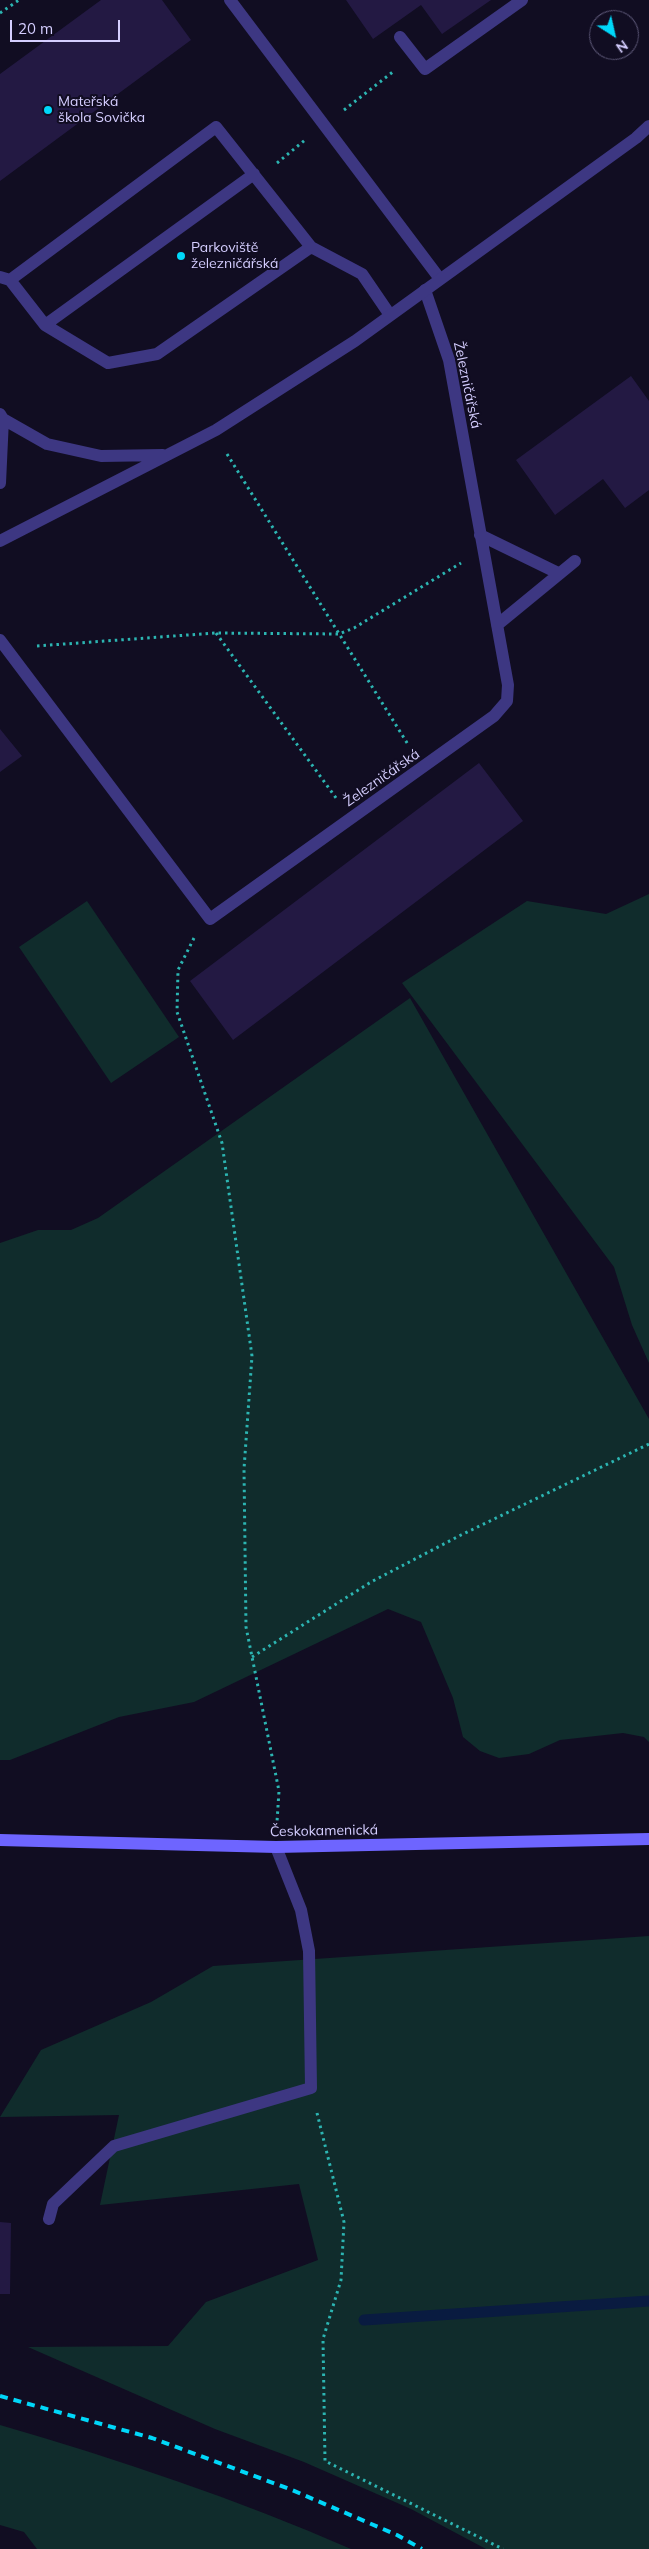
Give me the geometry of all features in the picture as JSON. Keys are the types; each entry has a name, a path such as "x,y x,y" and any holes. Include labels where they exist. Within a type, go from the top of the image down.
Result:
{"street":[{"path":"230,0 440,279"},
{"path":"400,37 425,69 522,0"},
{"path":"0,541 216,430 355,341 636,138 649,126"},
{"path":"311,247 157,354 108,363 45,325 5,278 216,127 311,247 362,274 390,315"},
{"path":"45,325 254,174"},
{"name":"Železničářská","path":"210,919 494,716 506,701 508,685 449,360 425,290"},
{"path":"0,483 2,417 47,444 101,456 167,455"},
{"path":"480,535 558,573"},
{"path":"497,625 558,573 575,561"},
{"path":"1,642 210,919"},
{"name":"Českokamenická","path":"0,1840 276,1847 649,1839"},
{"path":"49,2219 53,2204 114,2146 311,2088 309,1951 301,1910 276,1847"}],"path":[{"path":"0,13 19,0"},
{"path":"225,451 422,767"},
{"path":"32,646 215,633 339,634 354,628 482,549"},
{"path":"215,633 351,818"},
{"path":"210,919 190,942 178,970 178,1012 222,1143 252,1356 244,1469 246,1627 279,1791 276,1847"},
{"path":"252,1657 372,1582 461,1535 649,1444"},
{"path":"311,2088 344,2222 341,2280 323,2339 325,2461 504,2549"}],"green space":[{"path":"649,894 649,1363 632,1325 614,1267 402,983 527,901 606,914"},
{"path":"87,901 179,1037 111,1083 19,947"},
{"path":"410,998 649,1419 649,1742 644,1737 623,1733 560,1740 529,1754 499,1758 480,1751 463,1737 453,1698 421,1622 388,1609 194,1702 119,1717 10,1760 0,1760 0,1243 38,1230 71,1230 98,1218"},
{"path":"649,1936 649,2549 486,2549 411,2509 304,2462 215,2429 28,2347 168,2346 206,2302 318,2260 299,2184 100,2205 119,2115 0,2117 41,2050 151,2002 213,1966"},
{"path":"0,2425 178,2481 265,2513 351,2549 37,2549 24,2532 0,2525"}],"building":[{"name":"Mateřská škola Sovička","path":"101,0 162,0 191,40 0,181 0,74"},
{"path":"346,0 491,0 442,34 421,5 373,39"},
{"path":"631,376 649,401 649,490 625,508 603,479 555,515 516,460"},
{"path":"0,729 22,756 0,772"},
{"path":"479,763 523,821 233,1040 190,981"},
{"path":"0,2222 11,2223 10,2294 0,2294"}],"waterway":[{"path":"364,2320 649,2301"}],"railway":[{"path":"0,2396 152,2438 292,2490 397,2535 422,2549"}],"place":[{"name":"Mateřská škola Sovička","path":"48,110"},
{"name":"Parkoviště železničářská","path":"181,256"}]}
